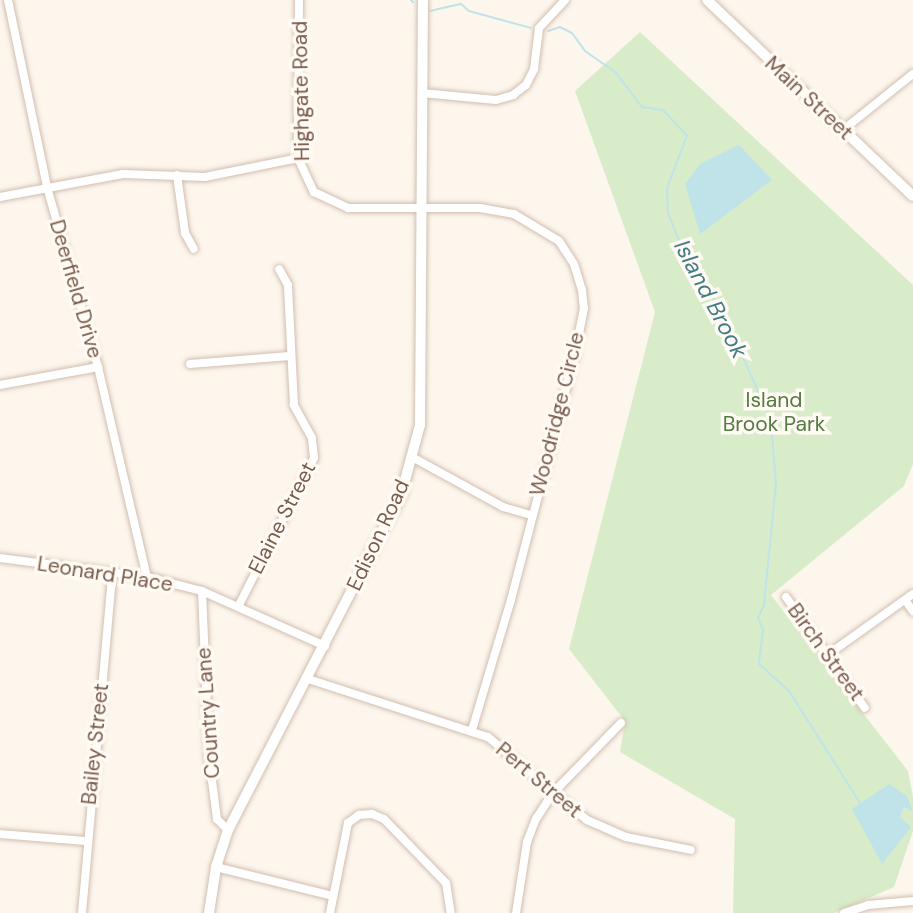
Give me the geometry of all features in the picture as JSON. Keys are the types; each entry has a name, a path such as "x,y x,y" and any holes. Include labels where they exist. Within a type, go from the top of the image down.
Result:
{"main road":[{"name":"Main Street","path":"707,0 913,195"}],"street":[{"name":"Deerfield Drive","path":"8,0 47,187 98,367 146,577"},
{"name":"Highgate Road","path":"299,0 298,158 314,192 327,202 348,208 423,211"},
{"name":"Edison Road","path":"209,913 216,867 228,830 401,495 412,457 423,384 423,0"},
{"path":"422,93 496,100 513,95 526,85 534,69 539,28 565,0"},
{"path":"844,130 913,74"},
{"path":"0,197 123,174 205,177 298,158"},
{"path":"177,175 185,233 194,249"},
{"name":"Woodridge Circle","path":"423,211 480,208 514,214 559,241 574,264 584,308 472,730"},
{"name":"Elaine Street","path":"239,605 314,458 312,438 294,405 288,285 279,269"},
{"path":"190,364 290,356"},
{"path":"0,384 98,367"},
{"path":"412,457 503,507 531,515"},
{"name":"Leonard Place","path":"0,558 146,577 202,591 239,605 324,646"},
{"name":"Bailey Street","path":"82,913 85,841 112,574"},
{"name":"Country Lane","path":"202,591 209,758 217,819 228,830"},
{"path":"826,656 913,594"},
{"name":"Birch Street","path":"786,597 865,708"},
{"path":"905,600 913,611"},
{"name":"Pert Street","path":"308,679 472,730 507,751 552,794 609,831 691,850"},
{"path":"516,913 527,842 552,794 621,723"},
{"path":"330,913 348,823 359,815 372,814 384,820 446,883 451,913"},
{"path":"0,834 85,841"},
{"path":"216,867 333,895"},
{"path":"844,913 868,905 913,901"}],"green space":[{"name":"Island Brook Park","path":"640,32 913,285 913,464 904,486 771,595 908,771 913,797 913,831 894,887 834,913 733,913 735,819 620,752 625,721 569,649 655,312 575,91"}],"water":[{"path":"739,145 772,180 700,234 685,184 700,164"},
{"path":"889,784 907,796 913,812 904,807 900,817 911,827 882,864 852,809"}],"waterway":[{"name":"Island Brook","path":"430,11 461,4 469,11 531,28"},
{"name":"Island Brook","path":"548,31 560,27 572,33 585,51 616,73 642,107 663,110 687,136 667,188 668,213 678,238 729,325 771,421 776,484 764,605 758,618 763,630 759,664 789,691 860,803"}]}
